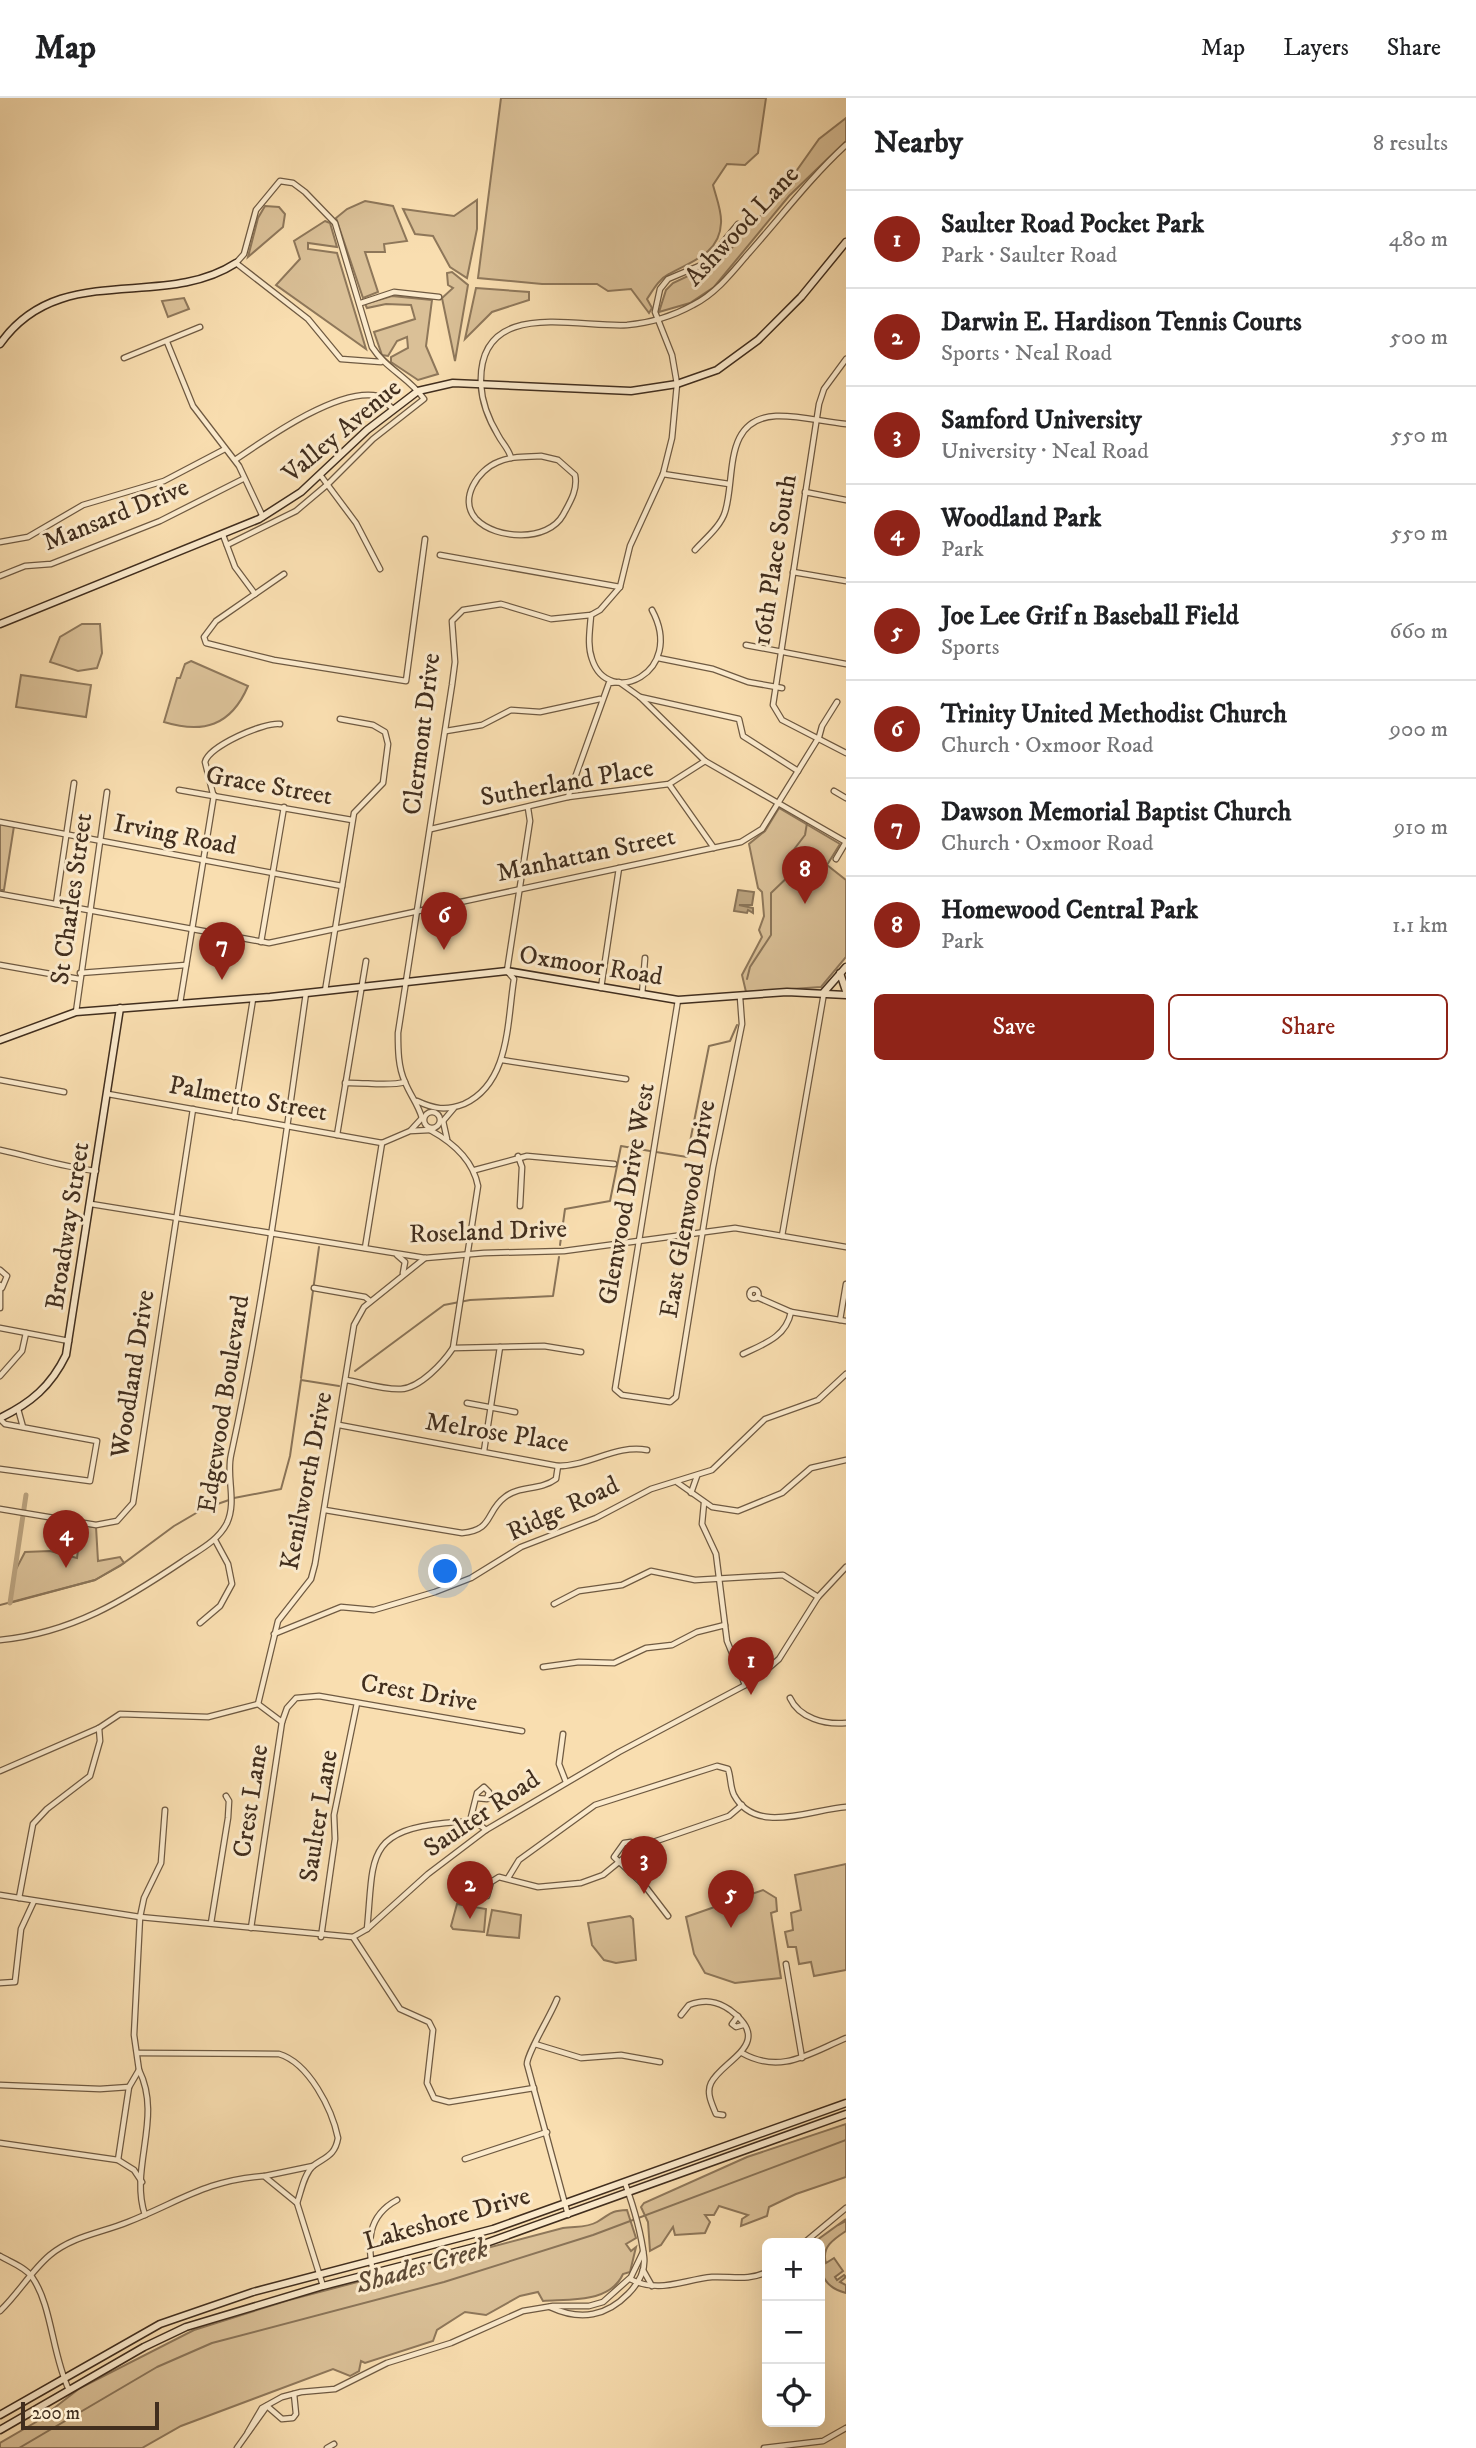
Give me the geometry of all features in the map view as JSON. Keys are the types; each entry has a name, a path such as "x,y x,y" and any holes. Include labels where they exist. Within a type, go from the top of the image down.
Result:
{"main road":[{"name":"Valley Avenue","path":"0,624 263,517 321,476 367,430 418,391 453,383 631,391 677,384 717,370 758,340 801,297 846,242"},
{"path":"0,344 23,319 48,303 70,294 193,280 223,272 236,264"},
{"path":"824,992 846,967"},
{"name":"Oxmoor Road","path":"0,1040 76,1012 253,999 507,971 551,976 601,989 678,1000 846,993"},
{"path":"840,974 846,993"},
{"name":"Broadway Street","path":"0,1419 18,1409 47,1386 58,1371 70,1341 120,1008"},
{"name":"Lakeshore Drive","path":"0,2415 120,2344 160,2324 203,2308 493,2229 846,2103"},
{"name":"Lakeshore Drive","path":"0,2430 127,2357 186,2327 323,2286 475,2247 846,2114"},
{"path":"120,2344 127,2357"}],"street":[{"name":"Ashwood Lane","path":"481,384 491,347 502,334 516,325 548,321 627,325 657,320 710,295 826,163 846,145"},
{"path":"227,545 287,516 328,484 373,439 424,399 418,391 381,362 372,347 335,223 305,192 293,183 280,181 256,210 244,254 236,264 308,319 341,359 381,362"},
{"path":"745,226 738,224 706,263 668,279 656,301 657,320 672,355 677,384 672,438 663,474 630,546 620,587 600,610 591,615 592,659 598,671 640,697 705,761 845,841"},
{"path":"361,303 394,292 439,296"},
{"path":"124,358 200,327"},
{"path":"167,342 193,406 235,460 263,517"},
{"name":"16th Place South","path":"819,737 782,720 773,705 816,421 824,389 846,359"},
{"path":"481,384 489,419 511,458"},
{"path":"235,460 298,420 351,397 378,396 393,409"},
{"path":"695,550 725,514 736,443 754,423 777,416 846,424"},
{"path":"0,542 28,537 83,505 164,481 225,449"},
{"path":"541,456 558,460 575,475 574,494 561,519 550,530 541,534 518,534 485,526 474,518 469,502 474,484 485,469 511,458 541,456"},
{"path":"663,474 729,484"},
{"path":"321,476 356,523 380,569"},
{"name":"Mansard Drive","path":"0,576 25,566 51,564 160,521 243,478"},
{"path":"805,492 846,499"},
{"path":"223,535 235,567 255,594"},
{"path":"284,574 216,621 204,637 206,643 216,648 342,672 406,681 425,539"},
{"path":"440,555 620,587"},
{"path":"793,572 846,581"},
{"name":"Clermont Drive","path":"406,982 446,731 455,662 451,627 455,616 463,610 501,604 551,619 591,615"},
{"path":"568,797 601,699 609,683 635,680 648,673 658,659 659,630 652,610"},
{"path":"746,645 846,664"},
{"path":"658,659 725,672 748,682 782,688"},
{"path":"640,697 738,719 743,737 798,771"},
{"path":"446,731 482,724 511,710 540,712 601,699"},
{"path":"837,702 822,726 819,737 846,753"},
{"path":"325,991 352,820 359,804 383,782 388,737 373,725 340,719"},
{"path":"180,1003 214,795 206,772 207,755 263,725 280,724"},
{"name":"Manhattan Street","path":"261,942 336,929 714,848 753,837 762,829 819,737"},
{"name":"Sutherland Place","path":"431,829 568,797 669,784 705,761"},
{"path":"55,904 74,783"},
{"path":"669,784 714,848"},
{"name":"Grace Street","path":"178,790 352,820"},
{"path":"834,791 846,798"},
{"name":"St Charles Street","path":"76,1012 107,792"},
{"path":"0,894 261,942 284,807"},
{"path":"410,1131 427,1113 453,1108 473,1100 486,1088 502,1060 514,979 507,971 530,821 528,808"},
{"name":"Irving Road","path":"0,822 342,886"},
{"path":"836,859 846,833"},
{"path":"601,989 619,868"},
{"path":"642,996 645,958"},
{"path":"337,1135 366,961"},
{"path":"0,965 80,976 186,965"},
{"path":"346,1380 400,1390 410,1388 444,1361 453,1348 466,1254 470,1245 478,1186 475,1170 448,1140 430,1129 405,1082 398,1053 406,982"},
{"path":"782,1236 824,992"},
{"name":"Edgewood Boulevard","path":"0,1640 91,1616 120,1604 215,1540 227,1523 232,1494 230,1457 243,1406 272,1233 306,993"},
{"name":"East Glenwood Drive","path":"619,1392 670,1402 676,1397 702,1232 742,1024 740,996"},
{"path":"234,1117 253,999"},
{"name":"Glenwood Drive West","path":"619,1392 615,1389 636,1247 641,1241 678,1000"},
{"path":"502,1060 626,1079"},
{"path":"0,1080 64,1092"},
{"path":"345,1083 387,1082 395,1085 405,1082"},
{"name":"Palmetto Street","path":"108,1094 382,1143"},
{"path":"416,1101 435,1110 448,1140"},
{"path":"365,1248 382,1143 410,1131 436,1127 453,1108"},
{"name":"Woodland Drive","path":"0,1509 107,1525 125,1515 132,1503 193,1109"},
{"path":"0,1150 43,1159 52,1165 96,1171"},
{"path":"475,1170 518,1156 614,1164"},
{"path":"518,1156 522,1167 520,1206"},
{"name":"Roseland Drive","path":"91,1204 425,1258 564,1251 735,1228 846,1247"},
{"path":"396,1254 405,1262 403,1274"},
{"name":"Kenilworth Drive","path":"258,1704 281,1615 311,1579 325,1510 354,1325 359,1313 370,1301 425,1258"},
{"path":"0,1270 8,1276 1,1287 0,1308"},
{"path":"757,1297 791,1312 843,1320 846,1284"},
{"path":"314,1288 365,1297 370,1301"},
{"path":"743,1353 771,1341 785,1330 791,1312"},
{"path":"0,1328 70,1341"},
{"path":"0,1376 22,1351 26,1333"},
{"path":"453,1348 544,1346 581,1352"},
{"path":"484,1451 500,1347"},
{"name":"Ridge Road","path":"274,1634 341,1607 374,1610 435,1592 471,1578 521,1547 596,1518 651,1489 697,1476 726,1460 765,1419 818,1400 846,1374"},
{"path":"467,1403 515,1412"},
{"path":"18,1409 23,1428"},
{"path":"0,1419 5,1424 97,1441 90,1481 0,1469"},
{"name":"Melrose Place","path":"339,1426 558,1466 580,1465 621,1451 647,1450"},
{"path":"678,1483 704,1503 725,1510 748,1508 782,1493 811,1468 846,1460"},
{"path":"325,1510 461,1533 472,1532 486,1525 502,1499 513,1491 550,1484 556,1479 558,1466"},
{"path":"691,1493 697,1476"},
{"path":"704,1503 702,1524 716,1554 725,1625 733,1659 745,1685"},
{"path":"200,1623 220,1606 232,1584 228,1563 215,1540"},
{"name":"Saulter Road","path":"0,1895 140,1917 321,1937 353,1937 367,1929 428,1874 486,1830 566,1782 761,1676 779,1659 818,1597 846,1567"},
{"path":"554,1604 579,1591 614,1587 651,1572 695,1580 783,1575 818,1597"},
{"path":"542,1667 579,1662 614,1664 646,1648 672,1645 697,1632 725,1625"},
{"name":"Crest Drive","path":"309,1696 522,1731"},
{"name":"Crest Lane","path":"251,1928 282,1722 290,1703 309,1696"},
{"path":"790,1698 797,1711 829,1725 846,1723"},
{"name":"Saulter Lane","path":"321,1937 335,1839 334,1815 357,1703"},
{"path":"0,1771 99,1728 120,1714 208,1717 258,1704 282,1722"},
{"path":"19,1898 33,1824 47,1809 90,1776 100,1741 99,1728"},
{"path":"563,1734 559,1764 566,1782"},
{"path":"508,1878 519,1860 595,1805 717,1766 728,1769 733,1793 742,1805 771,1818 846,1807"},
{"path":"470,1821 477,1793 484,1787 489,1792 487,1799 476,1798"},
{"path":"211,1923 228,1818 229,1801 226,1796"},
{"path":"487,1896 493,1880 508,1878 538,1887 581,1883 603,1875 639,1847 729,1816 742,1805"},
{"path":"145,2215 139,2197 150,2109 145,2082 139,2070 134,2035 140,1917 144,1898 162,1863 165,1810"},
{"path":"367,1929 375,1857 382,1843 392,1836 430,1825 470,1821 486,1830"},
{"path":"639,1847 631,1842 622,1844 614,1854 618,1863 645,1886 668,1916"},
{"path":"0,1983 15,1982 21,1929 34,1901"},
{"path":"353,1937 400,2009 429,2022 433,2030 427,2083 434,2098 449,2102 534,2088"},
{"path":"786,1964 802,2058"},
{"path":"556,1998 548,2022 527,2058 568,2215"},
{"path":"681,2015 690,2005 709,2001 738,2016 743,2025 747,2040 742,2053 710,2084 708,2092 716,2113 723,2115"},
{"path":"738,2016 732,2024 736,2027 743,2025"},
{"path":"742,2053 751,2058 794,2062 846,2038"},
{"path":"535,2044 581,2058 621,2055 660,2062"},
{"path":"0,2311 31,2276 64,2246 145,2215 211,2185 229,2179 264,2176 313,2166 327,2160 333,2152 338,2138 336,2128 304,2071 289,2057 279,2054 138,2053"},
{"path":"118,2160 129,2087 139,2070"},
{"path":"0,2085 100,2089 129,2087"},
{"path":"465,2159 547,2132"},
{"path":"0,2143 118,2160 134,2170 142,2182"},
{"path":"313,2166 303,2183 298,2203 323,2286"},
{"path":"264,2176 298,2203"},
{"path":"549,2306 575,2315 592,2315 616,2303 636,2282 643,2269 642,2236 625,2183"},
{"path":"373,2273 371,2261 374,2220 384,2206 397,2200"},
{"path":"810,2238 846,2208"},
{"path":"237,2448 256,2415 267,2406 294,2394 335,2389 387,2363 455,2341 523,2311 549,2306 596,2305 611,2297 630,2279 643,2252"},
{"path":"0,2256 31,2276 42,2296 58,2370 69,2390"},
{"path":"643,2269 653,2287"},
{"path":"630,2279 653,2287 666,2288 713,2277 747,2278 762,2274"},
{"path":"611,2297 616,2303"},
{"path":"574,2307 575,2315"},
{"path":"267,2406 282,2419 293,2418 296,2414 294,2394"},
{"path":"764,2448 823,2441 846,2428"},
{"path":"327,2448 334,2444"}],"shaded area":[{"path":"501,98 766,98 758,153 745,165 727,164 713,185 721,218 715,242 702,256 659,282 647,299 652,308 649,313 631,289 608,291 597,284 542,284 478,278"},
{"path":"846,118 846,141 789,196 714,287 690,303 659,312 666,290 673,283 720,261 780,194 819,139"},
{"path":"477,200 477,229 467,278 450,267 433,236 415,234 403,209 454,216"},
{"path":"365,201 393,206 407,241 384,244 385,252 365,252 378,292 363,298 336,218 347,209"},
{"path":"265,206 279,207 285,214 283,227 248,257 258,218"},
{"path":"325,221 330,223 337,247 308,243 308,249 337,253 366,349 276,285 300,259 294,241"},
{"path":"452,272 468,285 455,361 442,298 453,288 448,285 447,273"},
{"path":"476,288 529,292 529,300 492,312 465,339"},
{"path":"392,296 432,300 426,346 438,374 418,380 391,362 391,357 408,348 407,337 397,341 388,356 382,355 374,332 415,319 411,305 386,304 367,308 365,304"},
{"path":"184,298 189,309 168,317 162,301"},
{"path":"82,624 100,624 102,653 97,668 78,671 50,662 60,637"},
{"path":"191,661 248,686 233,710 214,723 191,727 164,722 177,678 180,678 185,664"},
{"path":"21,675 91,685 86,717 16,707"},
{"path":"779,808 840,844 827,865 846,880 846,957 821,987 746,992 742,975 762,937 759,930 764,916 762,892 758,888 749,844 765,831"},
{"path":"0,824 14,826 4,890 0,890"},
{"path":"738,890 754,892 752,905 739,905 753,908 753,913 748,910 747,913 734,911"},
{"path":"81,1525 96,1527 98,1561 120,1557 124,1563 95,1580 10,1603 14,1573 25,1552 50,1551 77,1558"},
{"path":"846,1864 846,1970 814,1976 811,1962 799,1964 796,1947 788,1947 785,1932 793,1930 791,1913 801,1910 795,1875"},
{"path":"763,1890 776,1898 777,1911 771,1913 781,1978 735,1983 705,1973 694,1954 686,1917"},
{"path":"457,1904 486,1909 484,1932 453,1929 451,1926"},
{"path":"492,1910 521,1915 519,1938 487,1935"},
{"path":"630,1916 633,1919 636,1960 616,1963 604,1960 592,1945 588,1923"},
{"path":"846,2124 846,2177 796,2194 769,2207 767,2216 741,2226 742,2219 748,2215 719,2206 714,2215 705,2215 710,2222 705,2233 675,2235 673,2227 661,2245 650,2251 648,2222 641,2207 644,2203 747,2157"},
{"path":"627,2210 636,2238 626,2244 631,2251 636,2247 630,2272 623,2274 609,2290 599,2295 543,2301 538,2292 520,2296 486,2315 465,2312 437,2330 433,2341 365,2363 361,2361 359,2371 350,2376 333,2369 181,2426 142,2448 0,2448 0,2443 36,2422 80,2388 194,2330 289,2300 563,2228 589,2225 613,2212"},
{"path":"846,2219 838,2225 846,2221 846,2231 830,2244 825,2252 825,2238 820,2238"},
{"path":"825,2257 826,2263 834,2258 843,2271 835,2277 837,2280 844,2275 846,2277 840,2282 846,2285 846,2293 830,2286 825,2280"}],"waterway":[{"path":"747,979 750,967 771,935 771,893 794,871 792,852 805,835 807,823"},
{"path":"656,1152 687,1157 709,1046 730,1041 737,1025"},
{"path":"560,1245 565,1209 610,1201 621,1146 650,1151"},
{"path":"301,1378 319,1247"},
{"path":"355,1371 444,1305 470,1300 553,1296 559,1257"},
{"path":"234,1498 281,1489 290,1456 301,1380 339,1386"},
{"path":"10,1603 26,1495"},
{"path":"0,1605 95,1580 120,1566 174,1526 203,1509 229,1500"},
{"name":"Shades Creek","path":"19,2448 157,2367 212,2343 444,2282 593,2235 846,2140"}],"place":[{"name":"Homewood Central Park","path":"805,904"},
{"name":"Trinity United Methodist Church","path":"444,950"},
{"name":"Dawson Memorial Baptist Church","path":"222,980"},
{"name":"Woodland Park","path":"66,1568"},
{"name":"Saulter Road Pocket Park","path":"751,1695"},
{"name":"Samford University","path":"644,1894"},
{"name":"Darwin E. Hardison Tennis Courts","path":"470,1919"},
{"name":"Joe Lee Grif n Baseball Field","path":"731,1928"}]}
